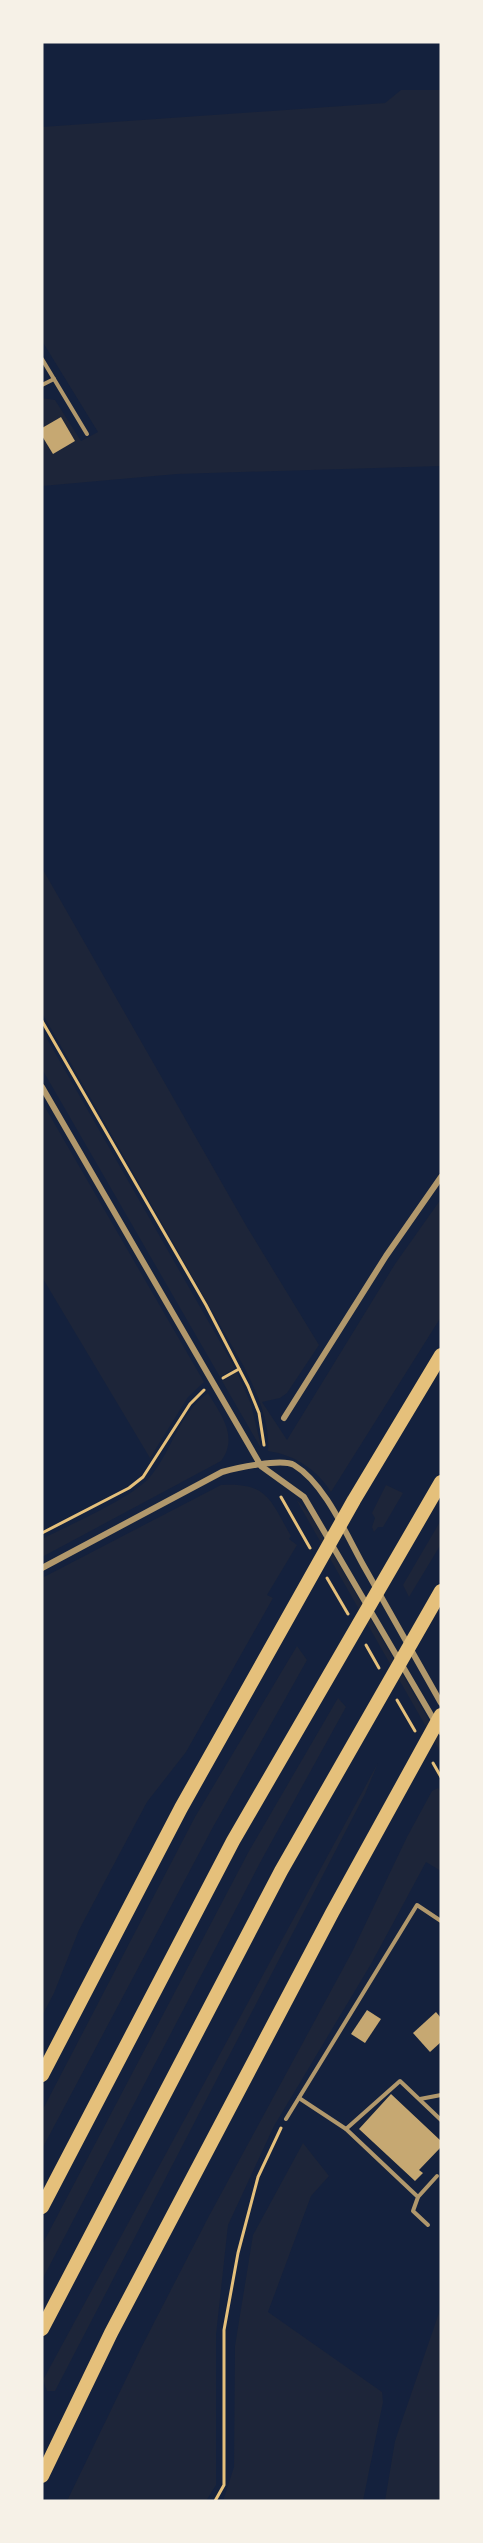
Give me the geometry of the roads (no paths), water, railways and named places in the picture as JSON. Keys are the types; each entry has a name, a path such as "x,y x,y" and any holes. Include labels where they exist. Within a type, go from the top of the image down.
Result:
{"highway":[{"path":"42,2075 182,1808 354,1500 441,1355"},
{"path":"42,2207 233,1841 441,1482"},
{"path":"42,2329 281,1871 441,1591"},
{"path":"42,2476 111,2333 398,1790 441,1715"}],"street":[{"path":"42,1087 261,1466 304,1497 441,1732"},
{"path":"284,1418 386,1256 441,1176"},
{"path":"42,1568 222,1472 242,1466 261,1466 278,1461 292,1464 324,1496 441,1703"}],"lane":[{"path":"42,359 87,434"},
{"path":"42,386 54,379"},
{"path":"286,2119 417,1905 441,1921"},
{"path":"346,2129 400,2080 441,2120"},
{"path":"420,2099 441,2095"},
{"path":"299,2098 346,2129 418,2197"},
{"path":"428,2225 414,2211 418,2197 437,2176"}]}
